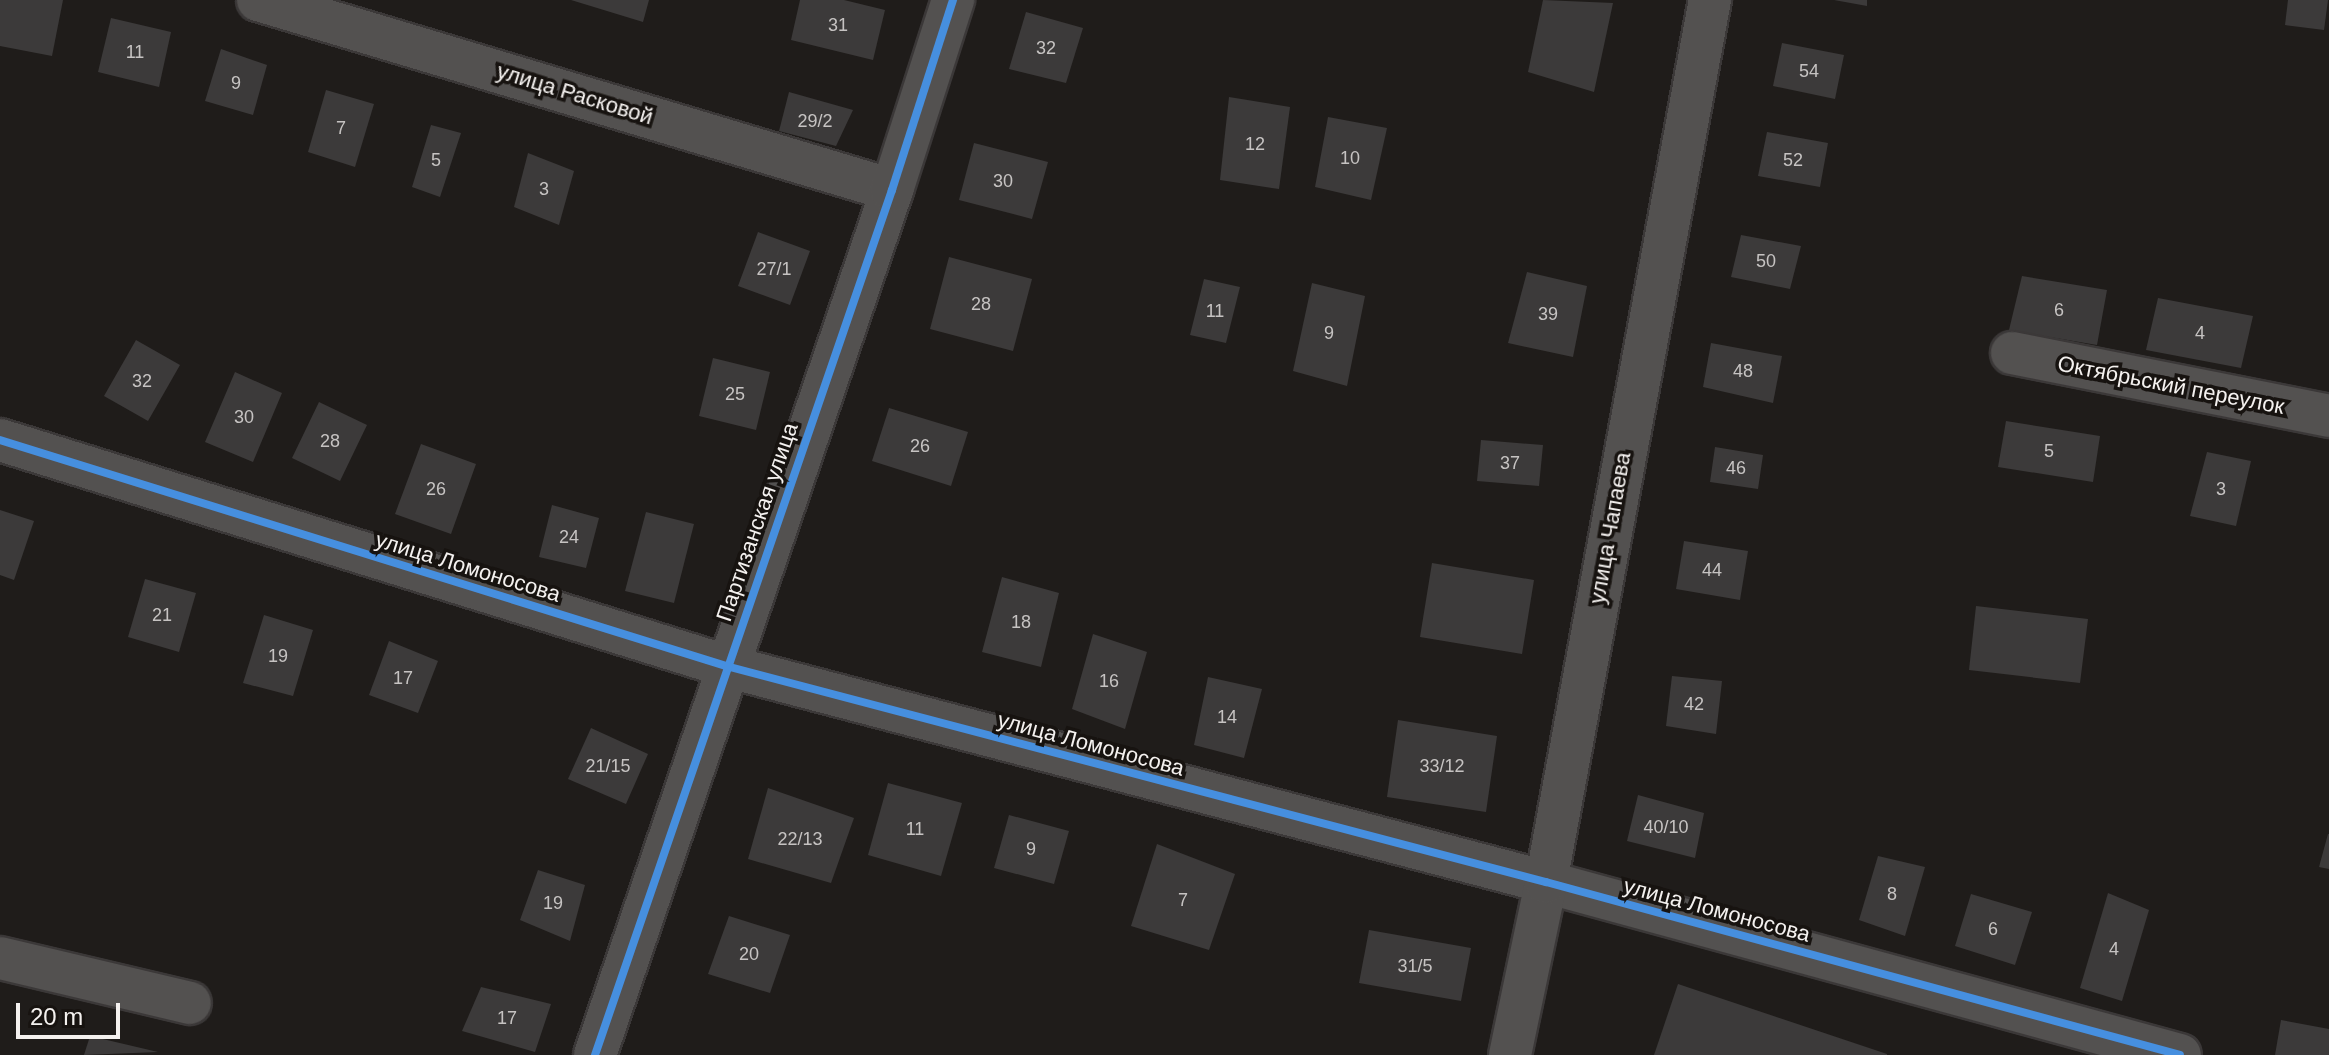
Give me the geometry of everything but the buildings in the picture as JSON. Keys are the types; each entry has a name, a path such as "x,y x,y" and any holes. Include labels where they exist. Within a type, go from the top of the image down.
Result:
{"street":[{"name":"улица Расковой","path":"258,0 892,190"},
{"name":"Партизанская улица","path":"595,1055 726,666 892,190 953,0"},
{"name":"улица Чапаева","path":"1510,1055 1546,882 1710,0"},
{"name":"Октябрьский переулок","path":"2012,353 2329,416"},
{"name":"улица Ломоносова","path":"0,440 726,666 1546,882 2180,1055"},
{"path":"0,958 190,1003"}],"cycle path":[{"path":"595,1055 892,190 953,0"},
{"path":"0,440 726,666 1546,882 2180,1055"}]}
